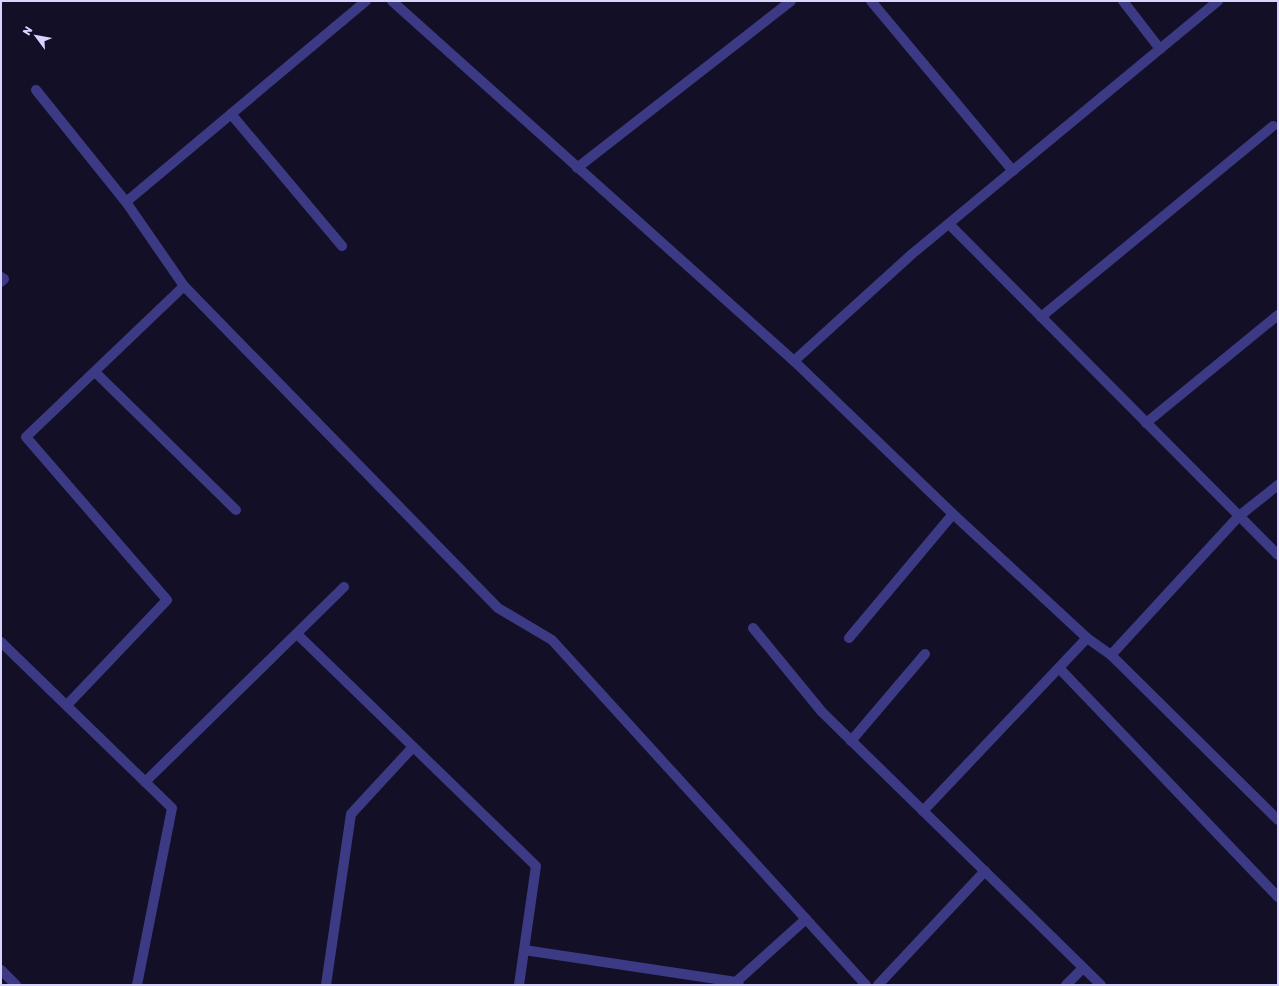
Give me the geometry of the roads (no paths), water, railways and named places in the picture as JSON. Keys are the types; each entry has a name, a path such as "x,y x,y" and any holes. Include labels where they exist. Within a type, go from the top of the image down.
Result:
{"street":[{"path":"126,202 366,1"},
{"path":"392,1 794,361 953,514 1087,638 1110,655 1278,820"},
{"path":"577,168 791,1"},
{"path":"871,1 1013,171"},
{"path":"1123,1 1160,49"},
{"path":"794,361 912,254 1218,1"},
{"path":"36,90 126,202 184,286 498,608 552,640 866,985"},
{"path":"231,114 342,246"},
{"path":"1041,317 1273,126"},
{"path":"949,224 1278,555"},
{"path":"1,277 4,279 1,282"},
{"path":"67,705 167,600 26,437 184,286"},
{"path":"1146,423 1278,315"},
{"path":"95,372 236,510"},
{"path":"1110,655 1238,516 1278,485"},
{"path":"849,638 953,514"},
{"path":"145,782 344,587"},
{"path":"753,628 822,712 1101,985"},
{"path":"296,634 536,866 519,985"},
{"path":"923,811 1087,638"},
{"path":"1,642 172,808 137,985"},
{"path":"851,741 925,654"},
{"path":"1059,668 1278,897"},
{"path":"326,985 351,814 413,747"},
{"path":"878,985 985,871"},
{"path":"524,950 738,984 806,919"},
{"path":"1066,985 1083,968"},
{"path":"1,970 16,985"}]}
